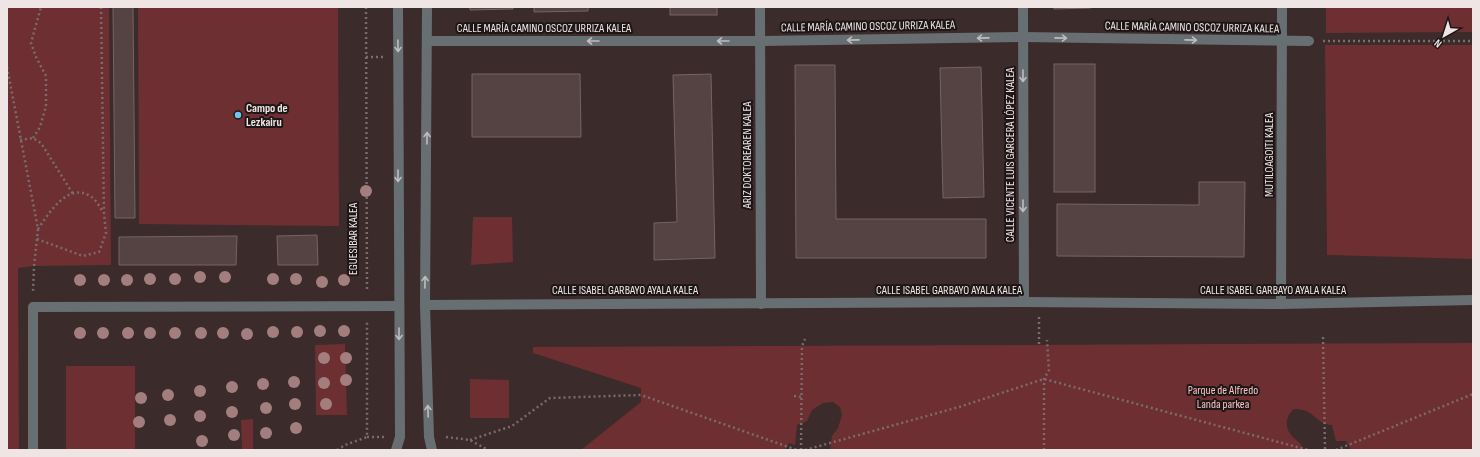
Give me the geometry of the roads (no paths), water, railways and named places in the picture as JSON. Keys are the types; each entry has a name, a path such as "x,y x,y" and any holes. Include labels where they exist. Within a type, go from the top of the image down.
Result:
{"street":[{"path":"396,450 400,437 398,7"},
{"path":"427,7 425,304 429,437 432,450"},
{"name":"ARIZ DOKTOREAREN KALEA","path":"760,7 761,304"},
{"name":"CALLE VICENTE LUIS GARCERA LÓPEZ KALEA","path":"1023,7 1024,302"},
{"name":"MUTILOAGOITI KALEA","path":"1281,304 1282,7"},
{"name":"CALLE MARÍA CAMINO OSCOZ URRIZA KALEA","path":"427,41 759,41 1022,37 1309,41"},
{"name":"CALLE ISABEL GARBAYO AYALA KALEA","path":"425,304 1024,302 1281,304 1473,300"},
{"path":"33,450 33,307 399,306"}],"place":[{"name":"Campo de Lezkairu","path":"238,115"}],"park label":[{"name":"Parque de Alfredo Landa parkea","path":"1223,397"}]}
